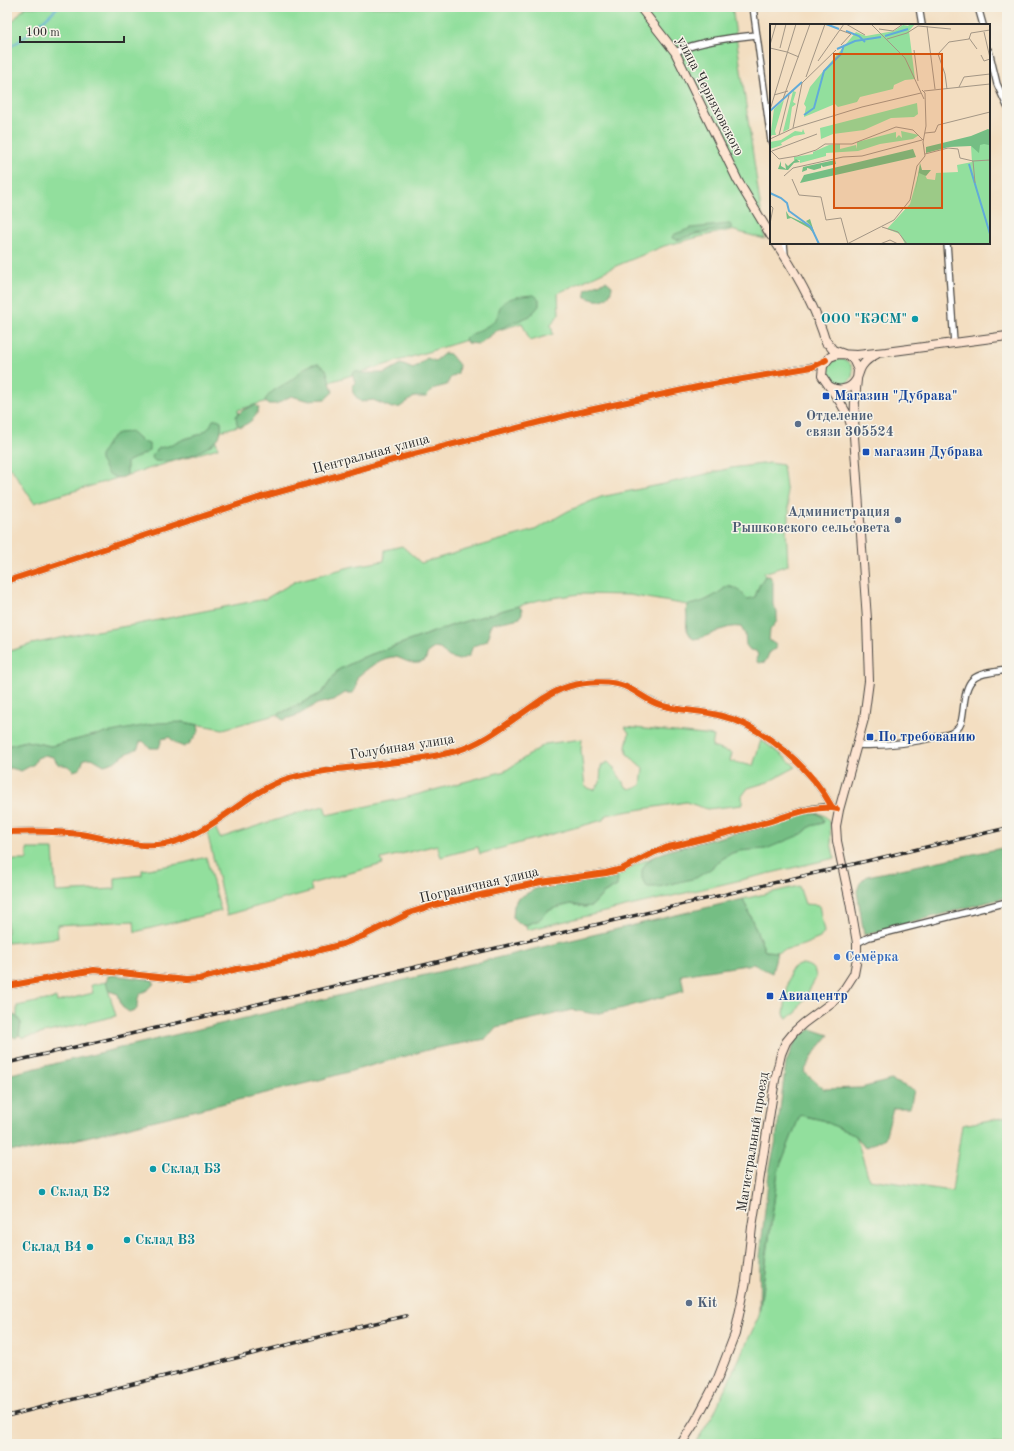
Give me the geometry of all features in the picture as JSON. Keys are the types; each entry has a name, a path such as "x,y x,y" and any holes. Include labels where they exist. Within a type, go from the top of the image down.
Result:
{"main road":[{"name":"улица Черняховского","path":"640,7 675,52 738,181 770,234"},
{"path":"777,244 805,291 824,338 827,347 826,360 823,366 822,376 848,416 854,436"},
{"path":"828,385 834,389 845,389 851,386 867,360 879,353 1007,336"},
{"path":"824,338 833,350 847,355 856,362 858,370 855,399 854,436"},
{"path":"826,360 838,354 857,355 886,352"},
{"name":"Магистральный проезд","path":"681,1444 695,1422 718,1378 735,1334 746,1281 752,1227 775,1080 781,1054 786,1042 804,1022 835,1000 850,981 856,967 857,943 836,834 836,808 844,790 858,746 864,719 869,664 854,436"}],"street":[{"path":"753,7 770,134"},
{"path":"919,7 922,24"},
{"path":"978,7 982,24"},
{"path":"675,52 688,47 726,38 756,35"},
{"path":"990,55 997,84 1007,106"},
{"path":"784,244 786,258"},
{"path":"946,244 954,343"},
{"name":"Центральная улица","path":"7,581 261,497 414,454 580,412 749,377 806,368 818,365 826,360"},
{"path":"806,368 816,370 822,376"},
{"path":"858,746 899,745 954,733 959,728 962,721 967,687 971,681 982,674 1007,670"},
{"name":"Голубиная улица","path":"7,832 61,832 151,846 183,840 205,828 277,782 288,778 432,756 466,748 554,692 571,686 596,683 613,683 622,685 656,704 669,708 718,715 738,721 770,740 797,761 821,788 836,808"},
{"name":"Пограничная улица","path":"7,986 94,970 184,980 199,979 237,969 288,959 343,944 412,912 434,906 541,882 606,873 622,869 653,852 668,847 760,824 802,811 836,808"},
{"path":"857,943 869,937 1007,902"}],"green space":[{"path":"25,7 732,7 765,239 731,230 664,246 558,293 559,314 551,325 553,334 530,341 522,323 238,410 241,425 214,433 218,448 34,503 11,468 7,470 7,28"},
{"path":"730,224 732,228 696,234 677,240 672,238 673,235 691,228"},
{"path":"606,281 612,286 609,295 606,298 595,300 586,297 586,289"},
{"path":"534,295 539,299 539,306 530,316 499,329 479,344 467,343 465,339 467,337 491,324 495,320 503,303 515,297"},
{"path":"445,353 450,354 459,365 458,373 450,378 447,385 435,388 426,397 414,397 400,407 392,408 373,400 361,402 353,393 355,382 352,374 355,371 363,373 385,373 401,364 413,369 427,358 435,361"},
{"path":"840,359 849,363 853,372 849,381 840,385 831,381 827,372 831,363"},
{"path":"313,364 319,364 326,369 333,392 325,399 306,400 291,396 276,404 268,404 265,400 271,393 298,375 304,368"},
{"path":"255,405 259,408 256,415 250,422 240,427 237,424 236,416 243,410"},
{"path":"217,419 221,421 220,435 207,448 189,456 170,461 155,461 152,458 153,454 159,448 172,445 184,439 201,434 209,428 213,420"},
{"path":"131,432 141,441 149,444 149,450 127,462 127,475 124,477 118,478 108,474 100,460 100,456 111,438 118,433"},
{"path":"770,463 783,465 789,510 789,524 786,526 788,565 764,573 765,576 755,597 748,600 733,587 726,587 718,594 700,603 688,605 629,595 579,594 539,600 456,624 364,657 338,670 322,693 279,714 223,729 183,722 95,735 51,746 26,741 7,746 7,652 32,644 84,633 265,599 296,581 354,566 384,561 385,550 402,546 421,563 535,530 568,511 601,497 731,468"},
{"path":"765,576 770,576 773,582 773,605 777,612 777,621 770,630 769,640 776,645 776,649 769,652 765,662 758,663 756,659 758,655 756,651 750,650 746,645 745,634 741,627 728,627 706,636 693,639 687,627 686,610 688,605 699,603 708,599 726,587 733,587 748,599 755,597"},
{"path":"518,606 522,609 520,618 492,624 489,628 490,633 487,641 473,646 469,656 459,660 449,657 440,649 434,648 428,652 425,661 420,663 411,663 396,657 387,658 373,665 357,677 356,688 353,693 345,693 334,700 317,704 298,715 283,720 279,717 279,714 322,693 338,670 364,657 456,624"},
{"path":"183,722 198,725 199,731 189,744 184,747 177,744 169,737 162,739 159,748 150,748 143,741 140,742 138,748 114,762 104,765 92,758 84,759 80,769 73,771 68,766 58,764 53,757 45,755 37,758 34,764 21,771 11,768 7,769 7,746 26,741 51,746 95,735 158,723"},
{"path":"625,727 714,736 712,747 732,753 730,761 753,766 761,740 796,767 768,782 748,788 742,796 742,805 707,809 686,802 606,815 603,820 480,854 478,847 441,857 437,845 381,859 383,864 310,884 312,891 227,915 207,832 215,827 220,838 324,806 327,815 404,798 505,771 545,744 582,739 581,750 585,787 594,790 600,783 601,766 608,762 627,788 634,789 641,785 643,768 627,754 626,747 629,733"},
{"path":"807,813 819,814 824,820 823,823 811,826 802,834 766,849 732,853 696,878 659,887 648,887 645,885 642,878 642,870 646,863 653,857 670,850 761,827"},
{"path":"818,813 823,815 829,821 831,844 835,858 527,930 526,925 539,920 548,911 555,908 571,904 584,907 592,906 603,894 617,886 615,876 611,876 653,857 646,863 709,870 732,853 802,834 811,826 823,823 822,816"},
{"path":"1007,847 1007,897 864,935 857,891 860,883 867,876"},
{"path":"27,849 53,849 56,892 115,889 115,878 142,875 142,870 184,863 206,857 221,911 135,932 134,921 57,925 58,938 7,943 7,860 27,860"},
{"path":"615,876 618,879 617,886 603,894 592,906 584,907 571,904 555,908 548,911 539,920 526,925 518,923 513,917 514,906 517,899 535,889"},
{"path":"799,886 805,904 819,905 824,932 820,938 803,945 777,952 765,951 743,899"},
{"path":"743,899 765,951 777,952 772,973 753,964 681,975 684,991 623,1008 594,1014 573,1010 496,1027 486,1039 431,1049 319,1080 29,1151 7,1150 7,1075"},
{"path":"802,964 808,965 812,968 815,972 816,978 796,1013 787,1018 785,1017 784,1013 790,971 794,967"},
{"path":"112,975 153,980 154,983 148,990 140,994 138,997 137,1009 129,1012 122,1007 118,994 109,991 106,982 108,976"},
{"path":"106,982 116,1016 23,1038 19,1035 21,1023 17,1017 17,1006 56,998 57,1002 93,993 91,985"},
{"path":"7,1005 8,1012 17,1017 21,1023 19,1035 16,1038 7,1034"},
{"path":"811,1029 829,1035 815,1052 804,1072 824,1089 861,1088 891,1080 914,1090 910,1108 893,1108 885,1138 865,1148 856,1136 822,1120 800,1115 778,1171 759,1312 760,1256 769,1172 776,1140 786,1063 796,1039"},
{"path":"800,1115 822,1120 856,1136 869,1179 952,1191 962,1125 1007,1117 1007,1444 695,1444 714,1413 759,1316 778,1171"}],"waterway":[{"path":"7,49 25,37 58,7"}],"railway":[{"path":"7,1063 1007,828"},
{"path":"7,1416 406,1316"}],"cycle path":[{"path":"7,581 261,497 414,454 580,412 702,386 812,367 826,360"},
{"path":"7,832 62,832 144,845 165,844 181,840 211,825 252,796 281,781 338,769 412,760 456,751 476,743 555,692 576,685 597,682 624,686 660,705 718,715 735,720 752,728 768,738 799,763 823,792 832,807"},
{"path":"7,986 94,970 185,980 199,979 237,969 258,966 343,944 412,912 434,905 541,882 606,873 622,869 668,847 768,822 798,812 819,808 837,809"}],"place":[{"name":"ООО \"КЭСМ\"","path":"915,319"},
{"name":"Магазин \"Дубрава\"","path":"826,396"},
{"name":"Отделение связи 305524","path":"798,424"},
{"name":"магазин Дубрава","path":"866,452"},
{"name":"Администрация Рышковского сельсовета","path":"898,520"},
{"name":"По требованию","path":"870,737"},
{"name":"Семёрка","path":"837,957"},
{"name":"Авиацентр","path":"770,996"},
{"name":"Склад Б3","path":"153,1169"},
{"name":"Склад Б2","path":"42,1192"},
{"name":"Склад В3","path":"127,1240"},
{"name":"Склад В4","path":"90,1247"},
{"name":"Kit","path":"689,1303"}]}
